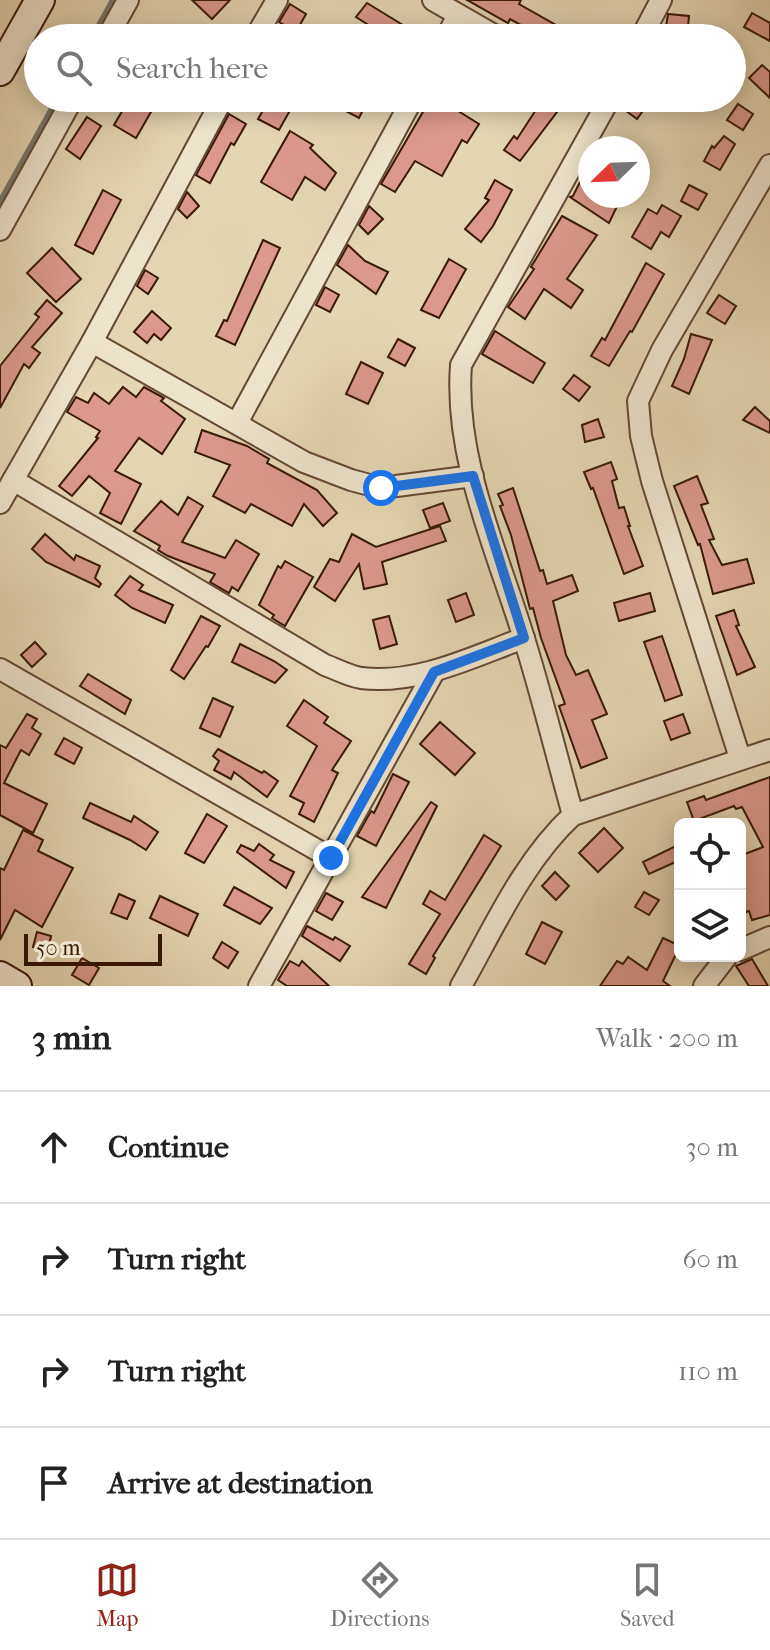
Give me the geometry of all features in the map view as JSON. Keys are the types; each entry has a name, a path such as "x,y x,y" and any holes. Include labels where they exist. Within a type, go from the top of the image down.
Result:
{"street":[{"path":"26,24 40,0"},
{"path":"115,24 128,0"},
{"path":"263,24 277,0"},
{"path":"433,0 474,24"},
{"path":"648,24 661,0"},
{"path":"453,24 458,15"},
{"path":"0,71 24,28"},
{"path":"0,230 65,112"},
{"path":"0,503 92,342 215,112"},
{"path":"237,423 405,112"},
{"path":"573,815 524,638 473,476 461,423 459,394 461,365 601,112"},
{"path":"740,758 652,481 641,436 638,401 662,350 767,176"},
{"path":"92,342 304,462 351,480 381,488 473,476"},
{"path":"13,480 325,665 357,677 388,679 434,672 524,638"},
{"path":"0,669 331,858"},
{"path":"259,986 434,672"},
{"path":"461,986 531,864 551,835 573,815 770,750"},
{"path":"746,947 770,937"},
{"path":"704,986 722,962"},
{"path":"0,976 17,986"}],"building":[{"path":"192,0 230,0 212,19"},
{"path":"467,0 521,0 519,4 554,24 519,24 510,19 508,23"},
{"path":"367,3 401,24 367,24 356,17"},
{"path":"290,4 306,14 300,24 279,22"},
{"path":"752,13 770,23 770,41 746,28"},
{"path":"668,14 689,16 688,24 666,24"},
{"path":"762,65 770,72 770,98 749,78"},
{"path":"746,109 753,114 743,130 727,120 732,112 746,112"},
{"path":"122,112 151,112 136,138 114,125"},
{"path":"262,112 289,112 279,130 258,119"},
{"path":"348,112 362,112 359,118"},
{"path":"423,112 460,112 479,124 467,143 462,140 442,176 415,161 395,192 381,184"},
{"path":"535,112 557,112 520,161 504,150 514,136 517,139"},
{"path":"628,112 642,112 637,119"},
{"path":"229,114 246,124 234,145 231,143 210,183 196,175"},
{"path":"87,117 101,126 80,159 66,149"},
{"path":"290,131 313,145 310,148 336,173 325,190 305,177 292,200 261,182"},
{"path":"724,136 735,144 720,170 704,161 712,146 714,148"},
{"path":"495,180 512,190 481,242 465,229 489,200 485,198"},
{"path":"689,185 707,194 698,210 681,201"},
{"path":"578,186 578,202 570,197"},
{"path":"103,190 121,200 93,254 75,245"},
{"path":"187,192 199,206 187,218 178,209"},
{"path":"662,205 681,216 669,237 661,232 651,249 632,237 648,209 657,214"},
{"path":"369,206 383,219 368,234 359,225"},
{"path":"586,208 616,208 609,223"},
{"path":"562,216 597,235 567,279 583,290 571,308 544,289 525,319 508,307 534,269 531,267"},
{"path":"263,240 280,248 235,345 216,336 224,320 227,321"},
{"path":"348,245 365,261 388,272 376,294 337,265"},
{"path":"52,248 81,279 56,302 27,273"},
{"path":"449,259 466,269 439,318 421,310"},
{"path":"646,263 664,274 609,366 591,356 602,338 605,340"},
{"path":"145,270 158,278 148,294 137,286"},
{"path":"325,287 339,295 330,312 316,305"},
{"path":"719,295 736,306 725,324 707,313"},
{"path":"47,300 62,313 32,347 40,353 29,368 24,364 0,408 0,366 39,317 35,314"},
{"path":"152,311 171,328 161,340 154,334 147,343 134,332"},
{"path":"495,331 545,363 533,383 482,354"},
{"path":"691,334 712,340 689,394 672,386"},
{"path":"398,339 415,348 405,366 388,357"},
{"path":"361,362 383,373 368,404 346,394"},
{"path":"574,375 590,387 579,401 563,389"},
{"path":"123,387 136,397 144,387 164,398 161,401 185,419 162,454 139,438 115,471 141,484 121,524 100,513 110,493 89,476 72,496 59,486 98,438 100,431 67,412 76,397 88,403 94,393 109,404"},
{"path":"755,407 770,421 770,433 743,420"},
{"path":"598,419 604,437 585,442 582,425"},
{"path":"202,430 247,446 269,459 267,463 317,490 337,513 323,526 304,504 292,526 251,504 245,513 213,496 230,465 195,452"},
{"path":"611,462 617,479 612,481 619,508 624,507 643,566 624,574 593,488 584,472"},
{"path":"697,476 708,503 701,505 714,539 709,540 722,565 747,559 754,583 713,594 700,544 674,486"},
{"path":"513,488 547,584 572,575 578,591 553,601 566,655 576,675 588,670 607,714 592,720 607,758 581,768 559,706 565,704 533,608 530,609 511,535 500,506 503,505 498,494"},
{"path":"188,497 203,506 182,542 225,558 236,540 259,554 238,591 232,587 229,593 210,582 215,574 168,556 158,550 160,546 134,531 161,501 178,515"},
{"path":"443,503 450,521 430,528 423,510"},
{"path":"440,526 446,541 382,562 387,584 364,589 359,564 335,601 314,587 330,559 339,562 352,534 376,547"},
{"path":"45,534 74,560 76,555 100,566 95,578 101,584 99,587 46,562 32,549"},
{"path":"285,561 313,577 285,626 259,605 278,566 281,568"},
{"path":"130,576 143,585 139,590 173,605 165,623 132,608 115,595"},
{"path":"466,593 474,615 456,622 448,600"},
{"path":"650,593 655,611 619,621 614,603"},
{"path":"734,610 739,625 736,626 755,667 737,675 716,616"},
{"path":"201,616 220,626 184,679 171,670"},
{"path":"389,616 397,644 380,649 373,620"},
{"path":"662,636 682,695 665,701 644,642"},
{"path":"35,642 46,654 32,667 21,655"},
{"path":"240,644 287,670 275,683 232,662"},
{"path":"88,674 131,700 125,714 80,686"},
{"path":"213,698 233,707 220,737 200,728"},
{"path":"304,700 328,717 324,723 351,741 332,770 338,773 314,822 299,814 304,803 290,796 317,746 287,726"},
{"path":"27,714 37,719 32,728 41,734 29,755 21,750 4,783 47,804 33,833 0,815 0,745 6,748"},
{"path":"683,714 690,733 671,740 664,721"},
{"path":"440,722 475,753 455,775 420,744"},
{"path":"64,738 82,748 74,764 55,754"},
{"path":"218,749 278,781 267,797 234,772 231,779 214,770 219,761 213,756"},
{"path":"393,774 409,782 376,846 357,836 371,811 374,813"},
{"path":"770,777 770,915 752,920 749,911 746,912 746,854 763,847 742,807 736,809 734,806 702,818 693,818 687,802 704,796 706,800"},
{"path":"431,802 437,806 386,908 362,897"},
{"path":"90,803 131,822 134,816 158,832 146,850 83,818"},
{"path":"207,814 227,826 204,863 185,853"},
{"path":"604,828 623,848 598,872 579,853"},
{"path":"23,830 43,840 38,851 73,868 42,927 15,910 0,940 0,868 4,870"},
{"path":"484,835 501,846 433,956 435,958 426,974 409,964 440,914 423,904 430,891 445,900"},
{"path":"259,844 274,855 270,860 294,872 286,888 237,852 241,845 254,851"},
{"path":"674,847 674,863 649,874 643,862"},
{"path":"555,872 569,886 556,900 542,886"},
{"path":"234,887 272,908 260,924 224,905"},
{"path":"644,892 659,900 649,915 635,907"},
{"path":"326,893 343,902 332,920 316,911"},
{"path":"119,894 135,901 127,919 111,913"},
{"path":"160,896 198,914 188,936 150,918"},
{"path":"542,922 562,932 545,964 526,954"},
{"path":"307,926 350,946 340,961 302,936"},
{"path":"37,932 51,936 48,951 33,947"},
{"path":"663,938 674,943 674,958 663,981 670,986 600,986 617,961 623,964 628,957 647,970"},
{"path":"222,942 238,952 228,968 213,958"},
{"path":"82,958 99,968 89,985 72,975"},
{"path":"752,959 768,986 749,986 736,966"},
{"path":"290,961 299,966 302,961 329,986 287,986 278,980"}],"waterway":[{"path":"100,24 113,0"},
{"path":"0,202 50,112"}],"route":[{"path":"331,858 434,672 524,638 473,476 381,488"}]}
